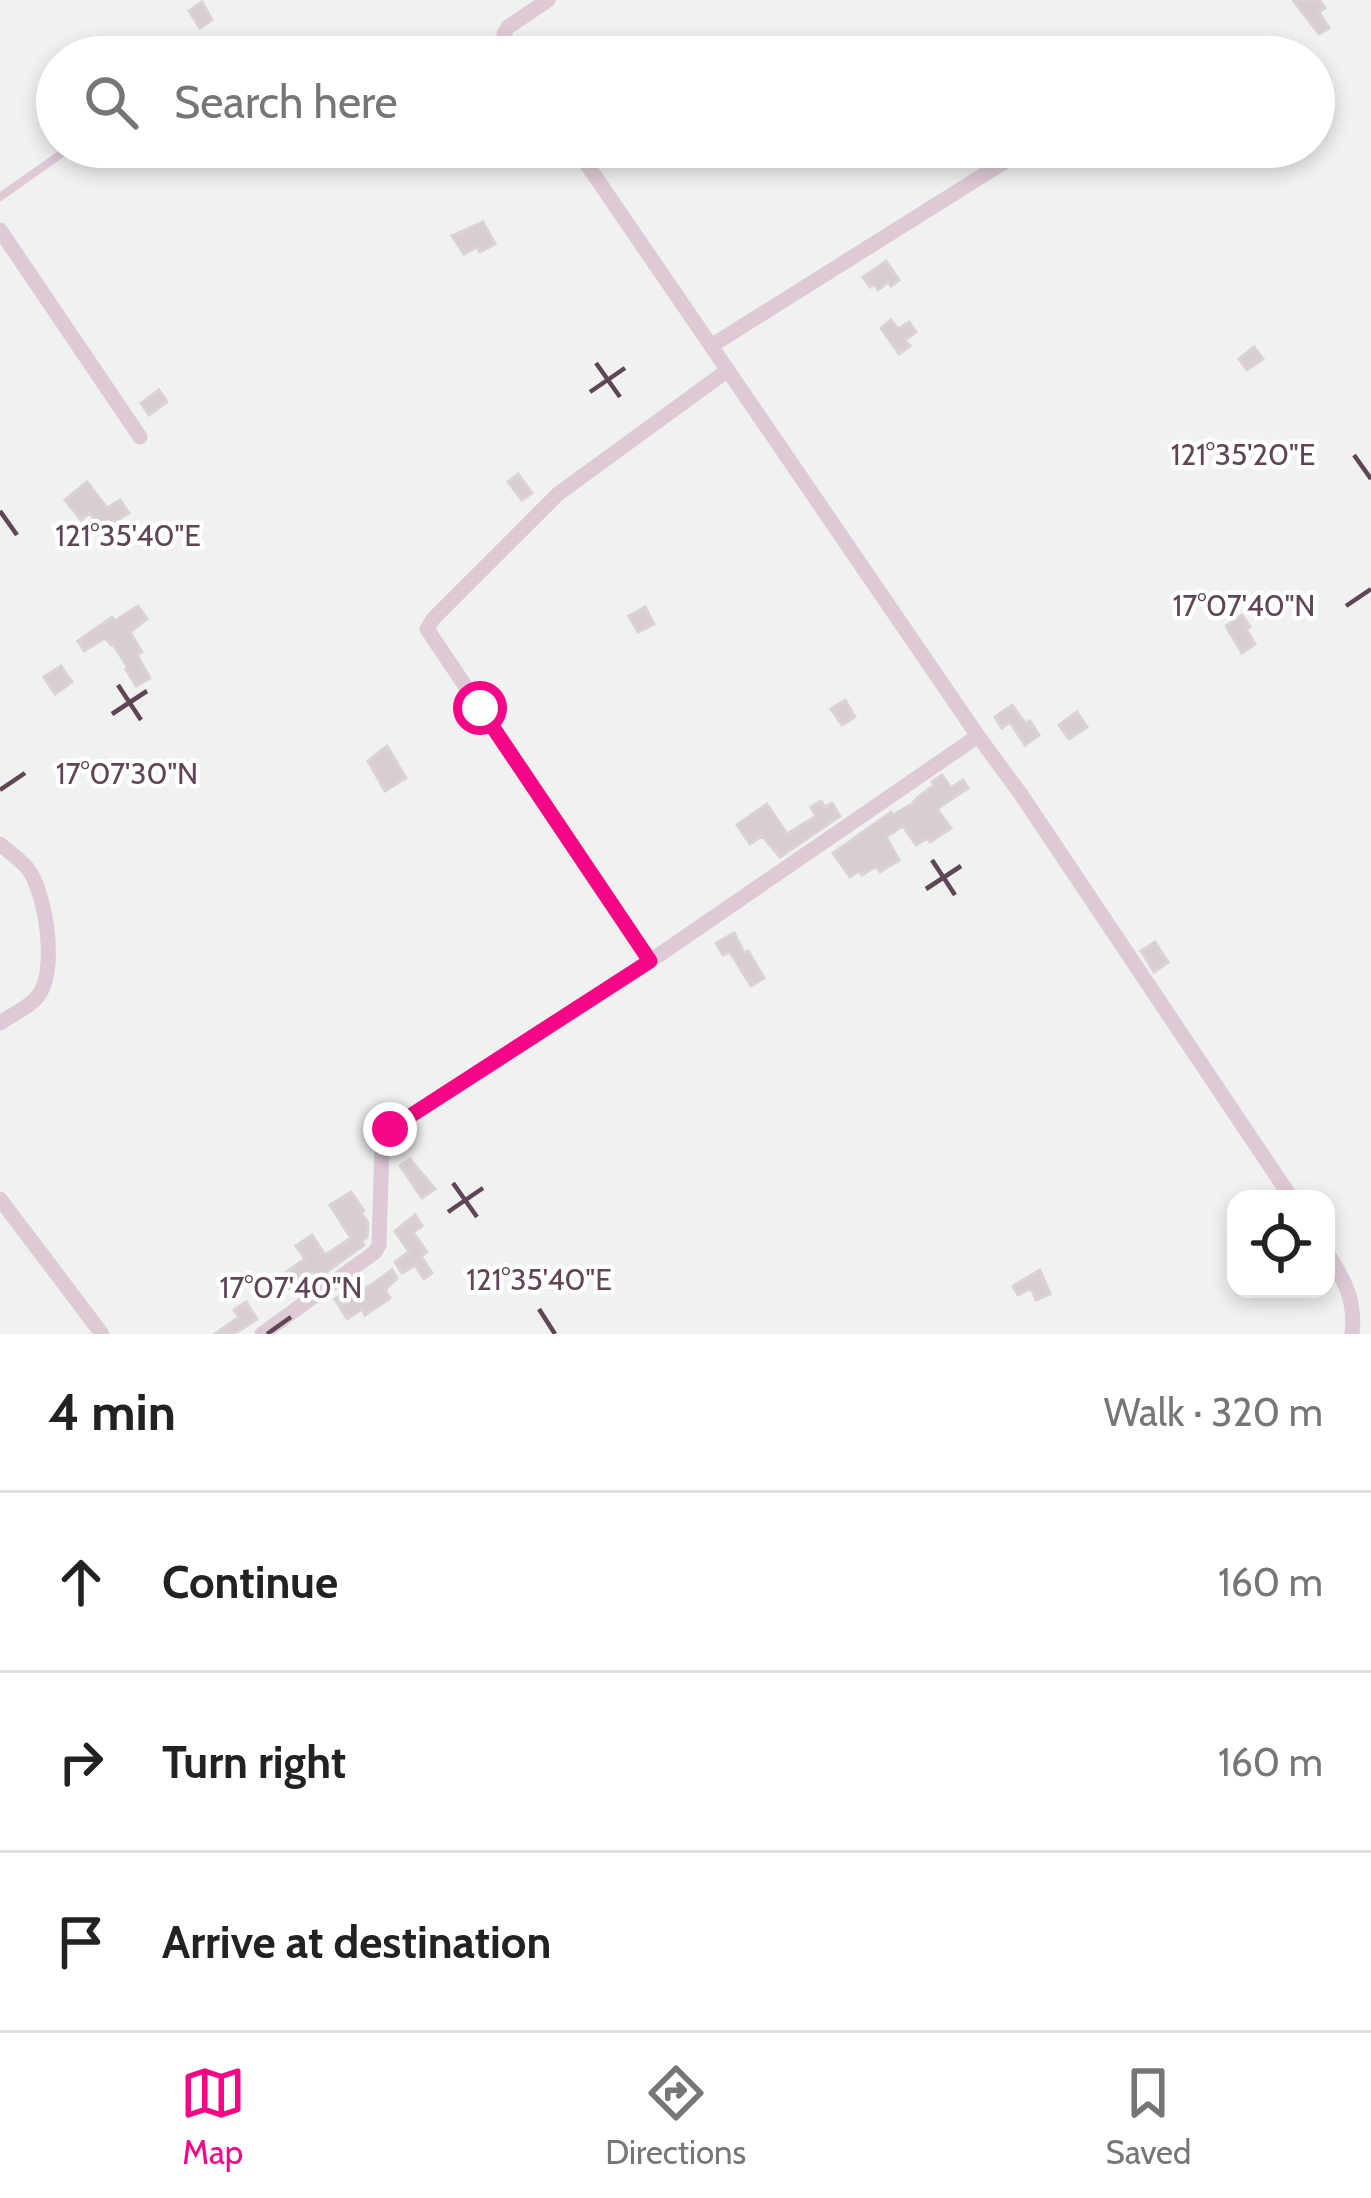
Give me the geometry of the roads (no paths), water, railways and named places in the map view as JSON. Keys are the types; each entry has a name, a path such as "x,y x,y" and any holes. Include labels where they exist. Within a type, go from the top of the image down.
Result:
{"street":[{"path":"505,36 508,27 548,0"},
{"path":"589,168 1020,793 1286,1190"},
{"path":"712,346 995,168"},
{"path":"0,230 140,437"},
{"path":"650,961 427,629 557,494 728,370"},
{"path":"262,1334 376,1252 382,1144 390,1129 650,961 978,736"},
{"path":"0,844 27,867 36,883 50,967 38,997 0,1023"},
{"path":"0,1199 102,1334"},
{"path":"1335,1266 1350,1291 1352,1334"}],"lane":[{"path":"0,197 41,168"}]}
